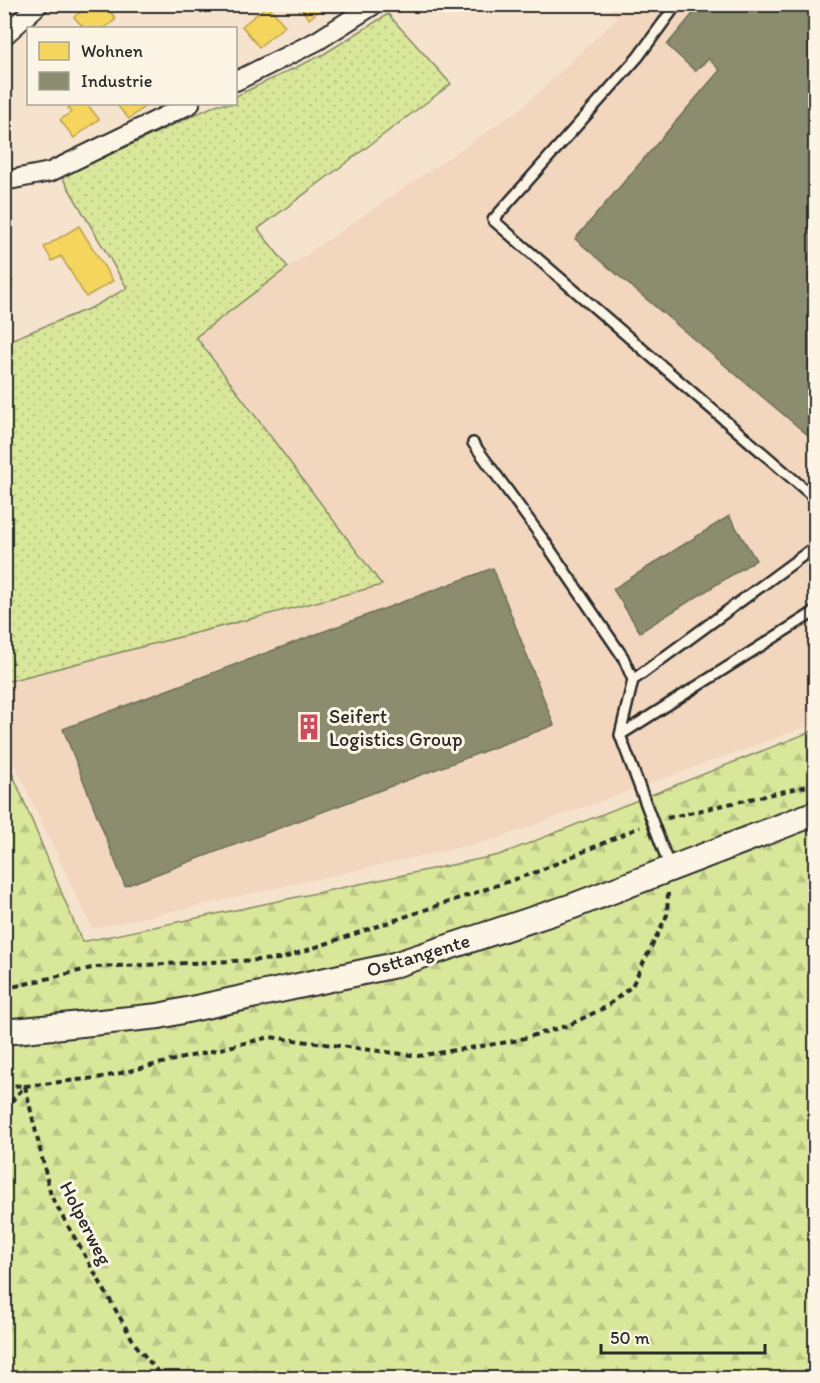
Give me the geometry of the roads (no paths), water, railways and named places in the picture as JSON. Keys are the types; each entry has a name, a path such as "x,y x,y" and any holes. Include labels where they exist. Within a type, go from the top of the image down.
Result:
{"main road":[{"name":"Osttangente","path":"4,1032 159,1016 391,966 573,906 816,813"}],"street":[{"path":"4,36 39,4"},
{"path":"237,81 317,41 375,4"},
{"path":"4,181 50,172 188,105"}],"lane":[{"path":"677,4 638,57 493,220 816,499"},
{"path":"473,443 545,542 622,657 633,680 620,735 670,868"},
{"path":"633,680 816,546"},
{"path":"620,735 816,610"}],"place":[{"name":"Seifert Logistics Group","path":"309,727"}]}
